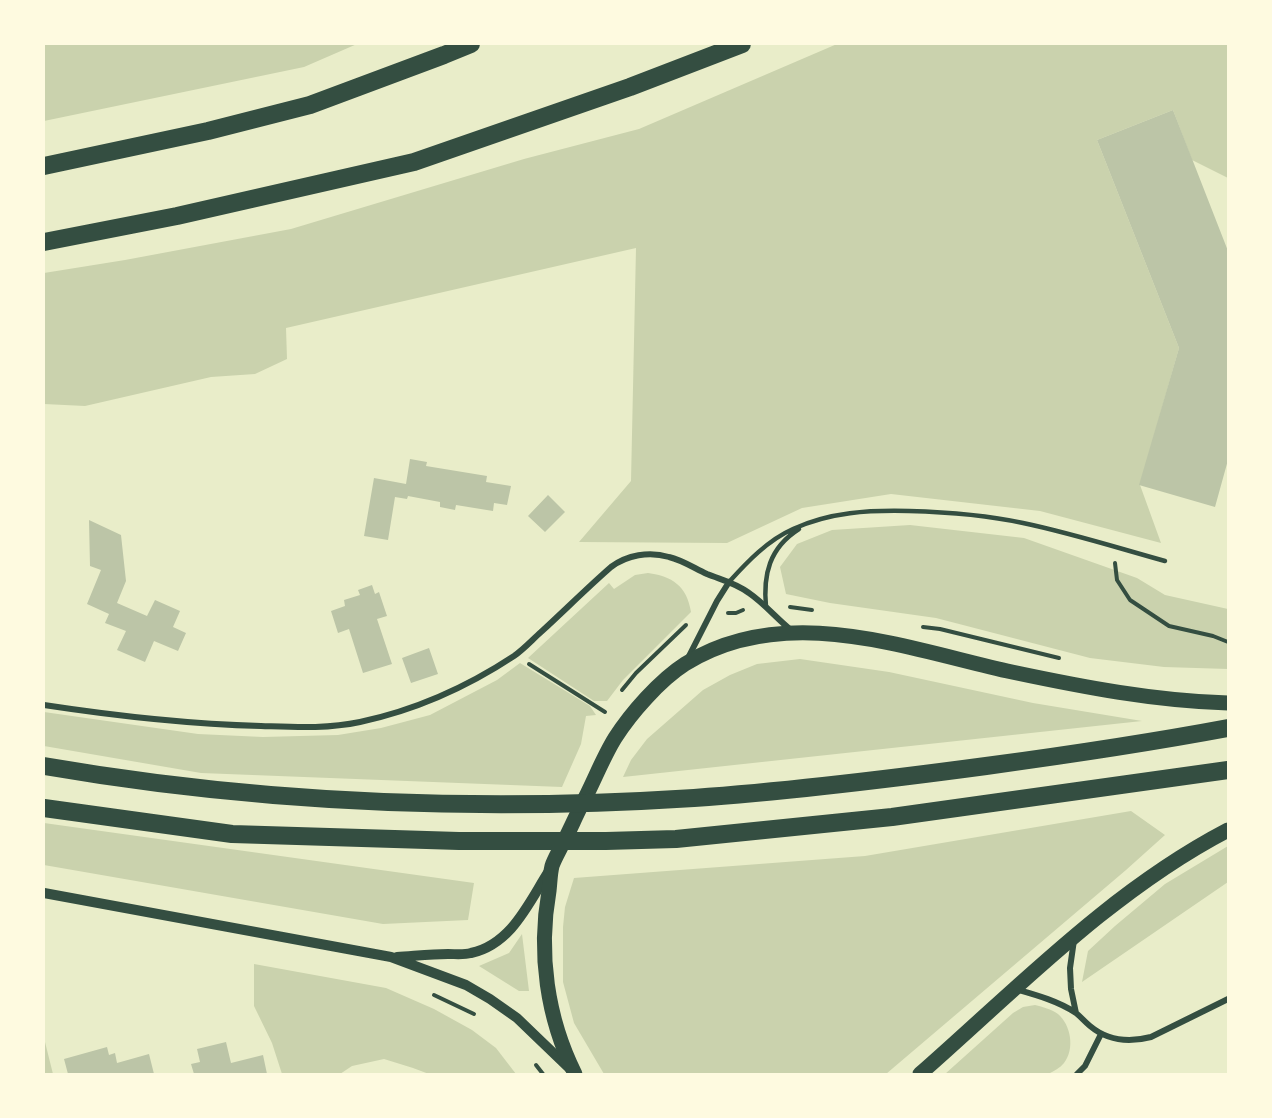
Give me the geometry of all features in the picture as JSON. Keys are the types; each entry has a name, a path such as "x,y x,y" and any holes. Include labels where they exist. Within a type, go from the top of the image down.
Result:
{"highway":[{"path":"44,166 208,131 310,105 471,44"},
{"path":"44,242 177,216 414,162 630,87 742,44"},
{"path":"44,766 110,777 293,797 492,804 627,801 708,797 874,781 1119,748 1228,729"},
{"path":"44,808 232,834 459,841 676,839 892,817 1228,770"}],"main road":[{"path":"575,1074 551,1010 544,965 546,907 552,866 615,738 650,694 685,664 720,648 769,634 834,633 1102,690 1154,698 1228,703"},
{"path":"920,1074 1075,937 1149,877 1228,830"}],"street":[{"path":"44,705 86,712 213,725 294,727 340,725 377,718 422,705 469,683 516,654 611,567 619,561 639,555 668,556 729,582 748,592 794,632"},
{"path":"685,664 717,600 729,582"},
{"path":"391,957 470,954 501,940 512,928 552,866"},
{"path":"44,893 391,957 466,985 490,999 517,1018 575,1074"},
{"path":"1075,937 1070,968 1076,1013"},
{"path":"1015,989 1041,996 1076,1013 1101,1034 1115,1040 1127,1041 1145,1039 1228,999"},
{"path":"1077,1074 1085,1066 1101,1034"}],"lane":[{"path":"729,582 768,546 793,529 831,516 881,510 956,513 1022,523 1165,561"},
{"path":"766,607 766,577 770,562 785,540 809,524"}],"path":[{"path":"1113,546 1117,580 1130,600 1169,626 1213,636 1228,642"},
{"path":"789,606 812,610"},
{"path":"729,613 745,609"},
{"path":"917,626 940,629 1068,660"},
{"path":"516,654 605,712"},
{"path":"431,994 475,1014"}],"green space":[{"path":"44,44 357,44 304,67 44,121"},
{"path":"837,44 1228,44 1228,178 1192,160 1173,110 1097,140 1179,348 1140,485 1161,543 1040,511 891,494 802,508 727,543 579,542 631,481 636,248 286,328 287,359 255,374 211,377 85,406 44,404 44,273 291,229 524,159 639,129"},
{"path":"910,525 1024,538 1137,578 1165,595 1228,609 1228,669 1164,667 1090,658 936,618 830,603 786,594 780,567 797,544 832,530"},
{"path":"657,574 677,584 686,595 691,612 623,680 607,701 594,701 528,658 609,583 614,589 635,575"},
{"path":"800,659 889,672 1033,703 1142,721 623,777 631,760 647,739 703,690 730,675 757,664"},
{"path":"520,663 590,706 596,715 586,716 581,744 562,787 201,773 44,746 44,712 198,734 263,737 338,735 381,728 430,715 497,680"},
{"path":"1131,811 1165,835 886,1074 604,1074 574,1023 563,982 563,927 565,907 574,878 865,856"},
{"path":"44,823 474,883 468,920 383,924 44,865"},
{"path":"1228,846 1228,882 1082,982 1088,951 1165,884"},
{"path":"522,934 529,991 519,991 479,966 509,953"},
{"path":"254,964 386,988 434,1009 472,1030 496,1048 516,1074 429,1074 384,1059 352,1066 340,1074 282,1074 272,1043 254,1006"},
{"path":"1035,1005 1058,1014 1069,1031 1070,1051 1059,1068 1048,1074 945,1074 1013,1013 1023,1007"},
{"path":"44,1027 45,1042 53,1074 44,1074"}],"building":[{"path":"1173,110 1228,251 1228,460 1215,507 1139,485 1179,348 1097,140"},
{"path":"410,459 427,462 426,466 487,476 486,482 511,486 507,505 494,503 493,511 456,505 455,510 440,507 440,502 408,496 407,499 395,497 388,540 364,536 374,478 406,484"},
{"path":"548,495 565,512 545,532 528,516"},
{"path":"89,520 121,535 126,581 117,603 147,616 155,600 180,611 173,627 186,633 178,651 154,641 145,662 117,650 126,631 105,623 109,614 87,604 101,570 90,566"},
{"path":"372,585 375,594 379,592 387,616 377,619 392,664 363,673 349,629 338,633 331,611 345,606 344,600 360,595 358,590"},
{"path":"429,648 438,674 411,683 402,658"},
{"path":"226,1042 231,1063 263,1055 267,1074 194,1074 191,1064 200,1062 197,1049"},
{"path":"107,1047 109,1055 115,1053 117,1063 149,1054 154,1074 68,1074 64,1059"}]}
